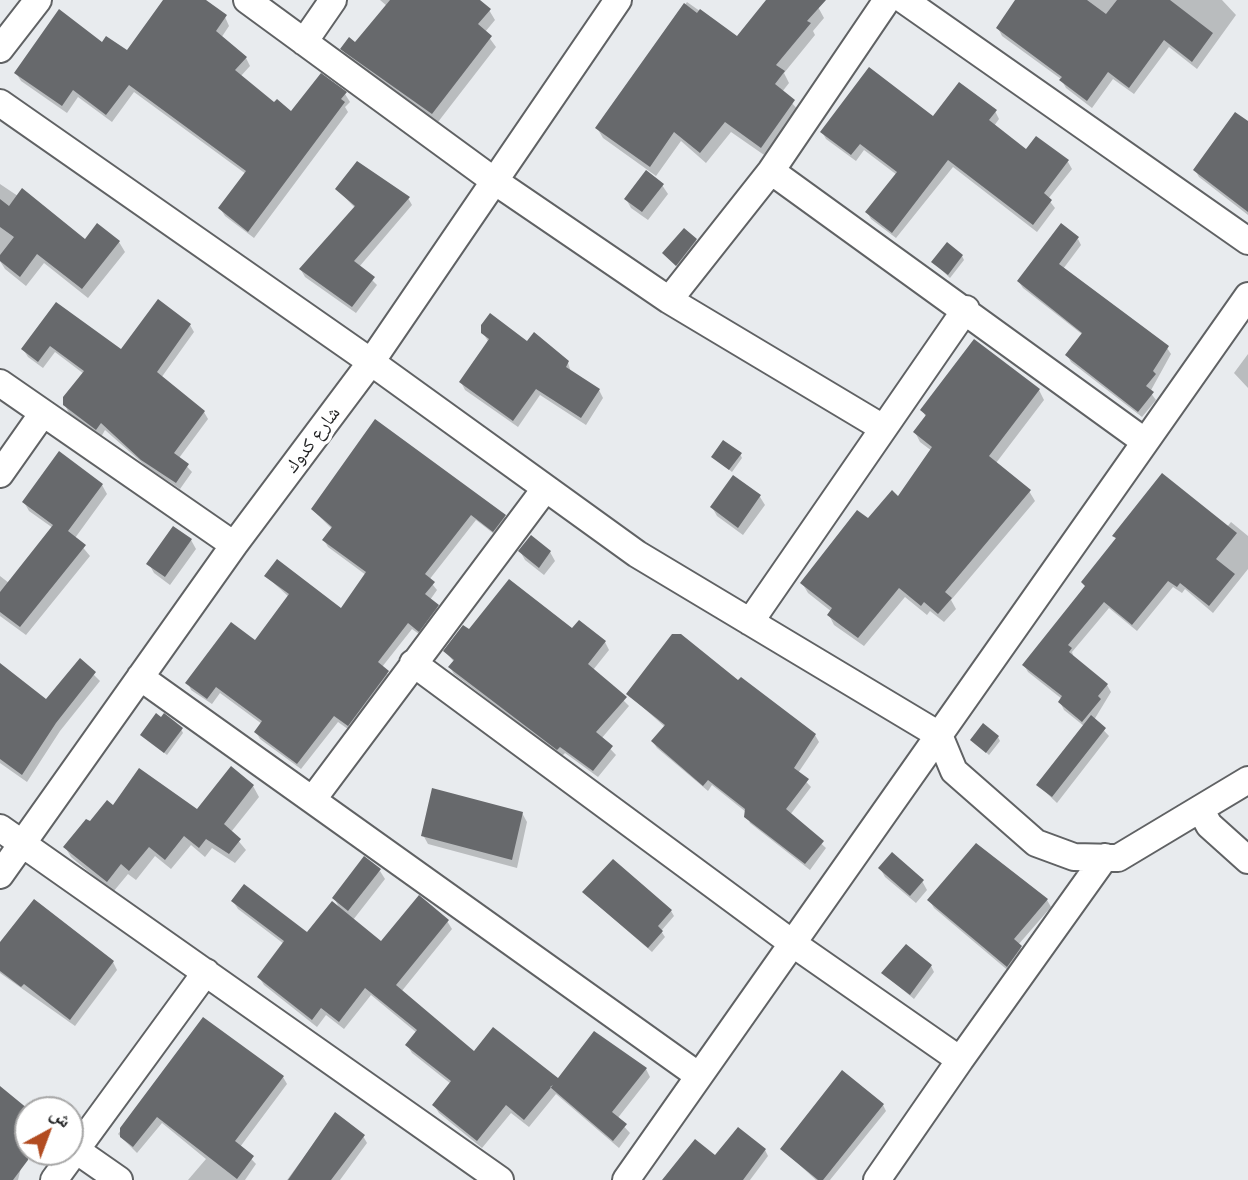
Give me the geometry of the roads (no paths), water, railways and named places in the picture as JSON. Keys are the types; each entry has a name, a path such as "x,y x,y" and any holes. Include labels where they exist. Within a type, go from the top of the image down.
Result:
{"street":[{"path":"0,49 37,0"},
{"path":"247,0 493,180 669,300 883,428"},
{"path":"304,42 333,0"},
{"name":"شارع كدوك","path":"0,875 234,545 371,362 618,0"},
{"path":"669,300 772,171 887,0"},
{"path":"904,0 1248,242"},
{"path":"0,103 371,362 637,554 939,735 954,771 1036,844 1074,857 1118,858 1248,780"},
{"path":"772,171 966,309 1144,441"},
{"path":"626,1180 1248,296"},
{"path":"750,622 966,309"},
{"path":"0,383 234,545"},
{"path":"0,474 43,413"},
{"path":"313,799 545,489"},
{"path":"413,663 792,943 960,1060"},
{"path":"140,677 699,1076"},
{"path":"1201,810 1209,825 1248,860"},
{"path":"0,828 500,1180"},
{"path":"877,1180 1105,858"},
{"path":"84,1139 206,972"},
{"path":"84,1156 119,1180"}]}
